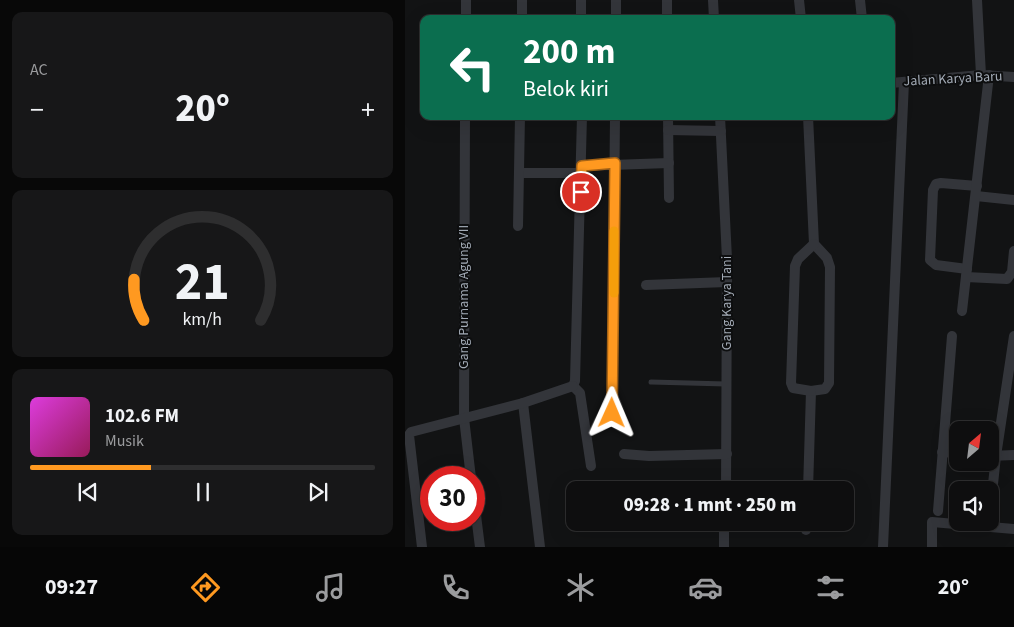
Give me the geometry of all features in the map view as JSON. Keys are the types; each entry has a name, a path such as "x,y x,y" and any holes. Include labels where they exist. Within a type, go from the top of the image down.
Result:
{"street":[{"path":"466,0 466,15"},
{"path":"522,0 522,15"},
{"path":"581,0 581,15"},
{"path":"616,0 616,15"},
{"path":"667,0 667,15"},
{"path":"713,0 714,15"},
{"path":"799,0 801,15"},
{"path":"860,0 862,15"},
{"path":"962,310 976,191 985,75 977,0"},
{"name":"Jalan Karya Baru","path":"895,83 985,75 1014,77"},
{"path":"883,547 904,82"},
{"name":"Gang Purnama Agung VII","path":"465,120 464,418 470,466"},
{"path":"518,226 520,120"},
{"path":"573,386 575,381 582,120"},
{"path":"612,413 615,120"},
{"path":"668,120 669,198"},
{"name":"Gang Karya Tani","path":"720,120 727,282 726,481"},
{"path":"807,120 814,244 829,262 829,383 827,388 811,391 793,388 791,383 795,266 798,259 814,244"},
{"path":"668,130 721,131"},
{"path":"519,174 582,170 615,163 669,163"},
{"path":"1014,200 941,183 936,184 933,190 930,260 936,265 967,273 1007,279 1012,272 1014,251"},
{"path":"646,284 727,282"},
{"path":"938,511 952,336"},
{"path":"999,422 1014,336"},
{"path":"423,547 409,435 413,430 523,403 573,386"},
{"path":"573,386 580,392 591,466"},
{"path":"808,481 811,391"},
{"path":"523,403 540,547"},
{"path":"942,452 949,452"},
{"path":"624,454 649,456 727,454"},
{"path":"999,456 1014,455"},
{"path":"932,547 932,522 1014,530"},
{"path":"478,531 480,547"},
{"path":"724,531 724,547"}],"lane":[{"path":"651,382 727,384"}],"slow traffic":[{"path":"614,231 614,293"}],"route":[{"path":"581,192 582,166 615,163 612,413"}]}
